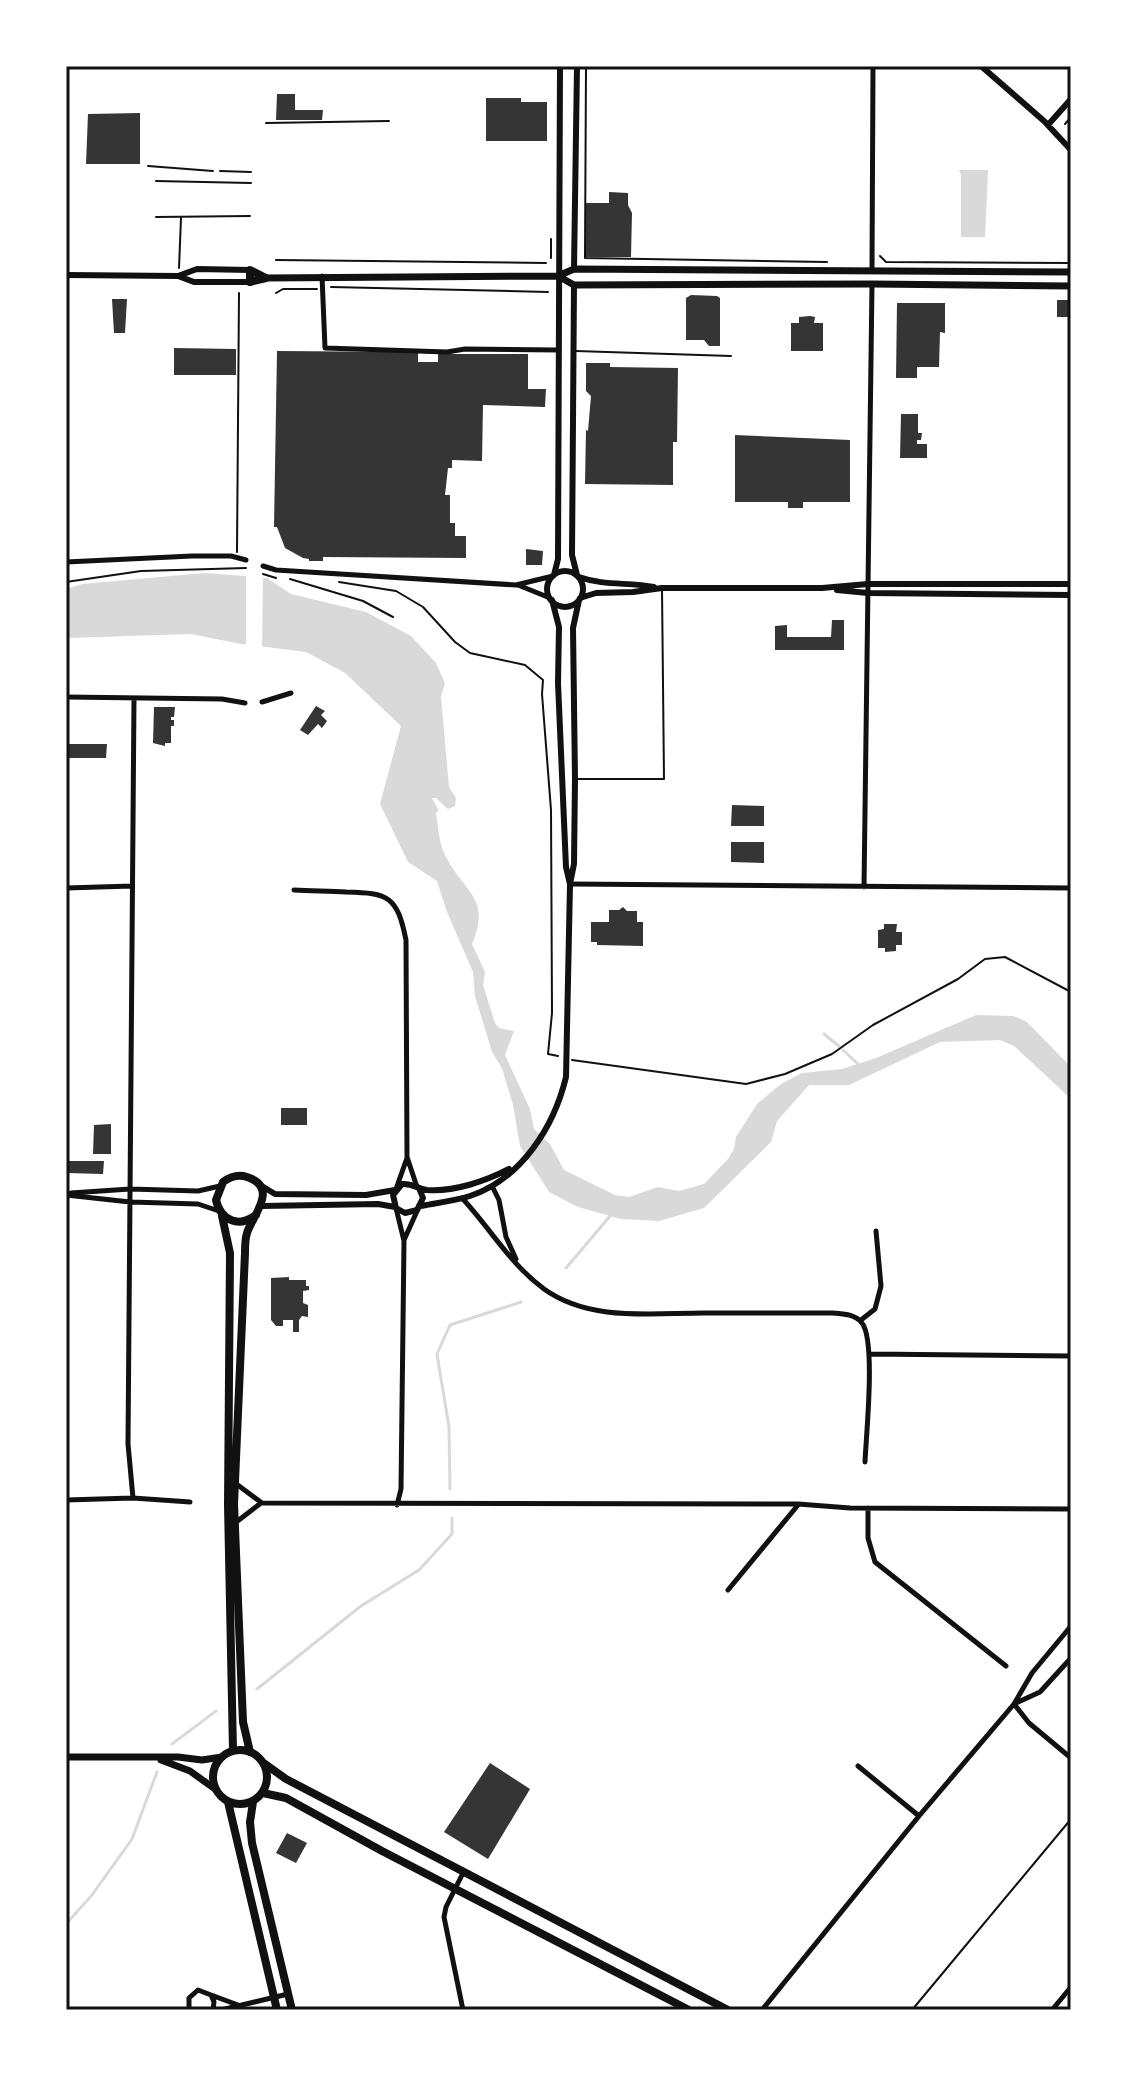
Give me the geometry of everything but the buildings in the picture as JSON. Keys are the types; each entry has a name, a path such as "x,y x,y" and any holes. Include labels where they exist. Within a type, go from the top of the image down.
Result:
{"main road":[{"path":"574,269 574,285"},
{"path":"266,278 250,270 250,282 266,278 322,276 558,276 574,269 1071,272"},
{"path":"872,271 872,284"},
{"path":"558,276 574,285 1071,286"},
{"path":"233,1751 228,1505 230,1253 216,1200 220,1186 237,1175 257,1183 261,1190 262,1206 247,1232 235,1483 243,1722 250,1752"},
{"path":"221,1214 234,1222 242,1222 256,1215"},
{"path":"66,1757 202,1760 222,1757 233,1751 250,1752 286,1779 728,2010"},
{"path":"154,1757 190,1771 228,1802 277,2010"},
{"path":"215,1789 213,1772 222,1757"},
{"path":"228,1802 244,1805 263,1793 267,1783 265,1764"},
{"path":"263,1793 286,1798 689,2010"},
{"path":"253,1802 250,1822 252,1843 292,2010"},
{"path":"496,1910 505,1893"}],"street":[{"path":"560,66 558,553 548,587 559,622 566,871 570,884"},
{"path":"574,269 577,66"},
{"path":"872,271 873,66"},
{"path":"981,66 1048,125 1071,150"},
{"path":"1048,125 1071,99"},
{"path":"178,276 197,269 250,270"},
{"path":"66,275 178,276 194,282 250,282"},
{"path":"322,276 325,348 447,352 465,349 559,350"},
{"path":"864,887 872,284"},
{"path":"262,1206 379,1204 407,1213 462,1198 492,1186 516,1165 544,1134 561,1098 566,1077 570,884 574,864 573,628 583,589 572,555 574,285"},
{"path":"66,562 151,557 237,557 246,560"},
{"path":"263,566 276,570 516,585 564,571 595,583 633,582 662,588"},
{"path":"516,585 567,606 596,593 662,588 1071,584"},
{"path":"822,588 868,593 1071,595"},
{"path":"262,702 291,693"},
{"path":"66,697 222,699 245,703"},
{"path":"133,1498 128,1444 134,698"},
{"path":"561,722 565,734 575,746"},
{"path":"564,804 575,779"},
{"path":"570,884 1071,888"},
{"path":"66,888 132,886"},
{"path":"294,890 378,893 396,906 406,940 407,1157 393,1200 404,1241 401,1489 397,1505"},
{"path":"404,1241 423,1198 407,1157"},
{"path":"257,1183 275,1194 366,1195 396,1189 405,1183 439,1190 468,1184 516,1165"},
{"path":"468,1184 492,1186"},
{"path":"66,1194 130,1189 199,1191 220,1186"},
{"path":"492,1186 498,1195 506,1237 520,1267"},
{"path":"66,1194 130,1202 198,1204 221,1214"},
{"path":"462,1198 520,1267 550,1293 578,1306 599,1311 833,1313 861,1320 869,1354 865,1462"},
{"path":"861,1320 875,1309 879,1300 881,1286 876,1231"},
{"path":"869,1354 1071,1356"},
{"path":"235,1483 262,1503 798,1504 868,1508 1071,1509"},
{"path":"66,1500 133,1498 190,1502"},
{"path":"235,1523 262,1503"},
{"path":"728,1590 798,1504"},
{"path":"868,1508 868,1538 875,1562 1006,1666"},
{"path":"762,2010 1014,1704 1032,1673 1071,1626"},
{"path":"1014,1704 1033,1697 1045,1688 1071,1658"},
{"path":"1014,1704 1029,1723 1071,1758"},
{"path":"858,1766 919,1816"},
{"path":"463,1873 446,1907 444,1922 463,2010"},
{"path":"1052,2010 1071,1987"},
{"path":"187,2009 189,1998 195,1991 203,1990 239,2005"},
{"path":"221,2010 289,1994"},
{"path":"211,1995 213,2010"}],"lane":[{"path":"266,123 389,121"},
{"path":"148,166 213,171"},
{"path":"573,351 731,356"},
{"path":"575,779 664,779 662,588"},
{"path":"912,2010 1071,1819"}],"path":[{"path":"586,66 585,258 825,262"},
{"path":"1065,124 1071,117"},
{"path":"213,171 251,172"},
{"path":"156,181 251,183"},
{"path":"156,217 250,216"},
{"path":"178,276 181,217"},
{"path":"880,256 886,262 1071,263"},
{"path":"276,260 546,263"},
{"path":"276,293 283,289 322,288 548,292"},
{"path":"237,557 239,293"},
{"path":"66,582 141,571 246,568"},
{"path":"263,574 273,578 286,577 350,597 393,617"}],"shaded area":[{"path":"959,170 988,170 985,237 961,237"},
{"path":"205,573 267,578 291,594 366,612 411,636 436,663 445,683 441,696 449,787 456,798 455,806 448,809 432,798 439,811 436,812 441,845 452,868 477,905 479,915 472,944 485,972 483,985 495,1023 499,1028 514,1031 505,1055 530,1109 534,1129 550,1144 564,1170 615,1195 629,1197 658,1187 679,1191 704,1184 728,1159 736,1137 757,1104 781,1084 802,1073 842,1069 876,1058 976,1015 1014,1016 1027,1022 1071,1067 1071,1099 1014,1046 1000,1040 940,1042 849,1085 809,1085 777,1121 771,1142 704,1208 659,1221 621,1219 578,1207 549,1192 520,1146 502,1068 492,1052 475,996 473,972 437,881 408,862 380,804 401,726 345,673 306,652 191,634 66,638 66,589 82,584"}],"pier":[{"path":"246,572 263,573 262,649 246,648"}],"waterway":[{"path":"824,1034 839,1046"},
{"path":"843,1050 858,1064"},
{"path":"566,1268 611,1215"},
{"path":"450,1489 449,1427 437,1354 450,1325 521,1302"},
{"path":"257,1689 361,1606 419,1570 452,1534 452,1518"},
{"path":"172,1744 216,1711"},
{"path":"66,1924 92,1895 132,1839 157,1772"}]}
